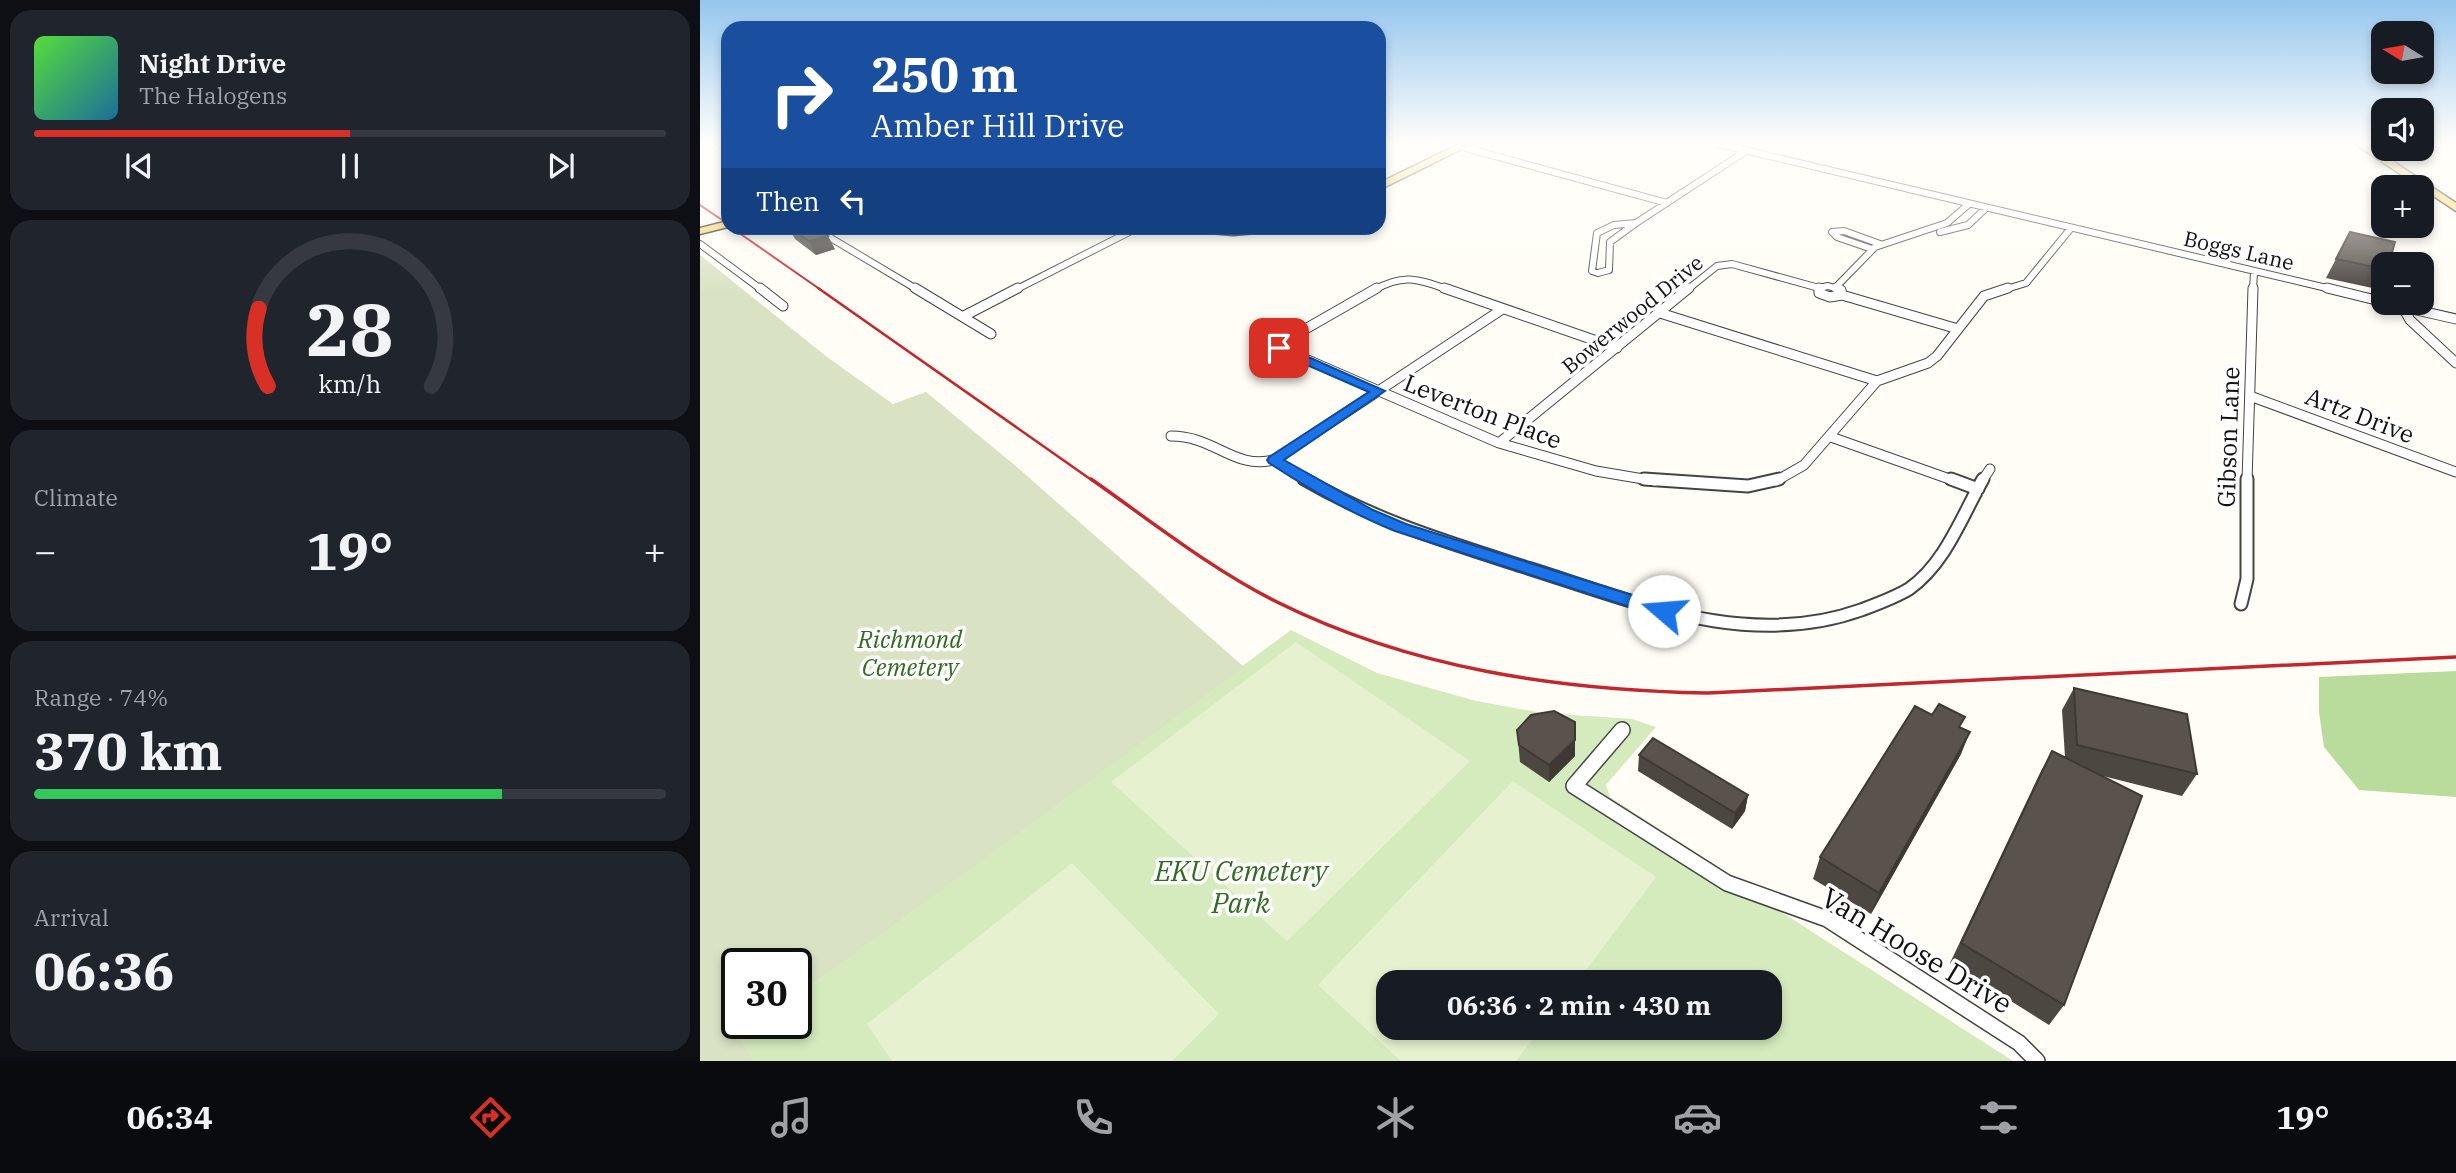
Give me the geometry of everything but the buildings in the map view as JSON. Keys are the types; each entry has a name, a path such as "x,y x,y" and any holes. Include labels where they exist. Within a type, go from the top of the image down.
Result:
{"main road":[{"path":"2434,194 2456,208"},
{"path":"2434,204 2456,219"},
{"path":"700,231 721,226"}],"street":[{"path":"1633,194 1667,203"},
{"path":"1636,223 1614,225 1597,233 1592,271 1598,273 1609,270 1610,242 1680,194"},
{"name":"Boggs Lane","path":"1926,194 2371,299"},
{"path":"1958,329 1839,291 1863,256 1871,249 1948,225 1969,204"},
{"path":"1920,234 1964,227 1986,208"},
{"path":"1660,313 1877,381 1928,363 1937,356 1984,296 2026,283 2071,228"},
{"path":"1871,249 1837,237 1832,232 1844,231 1880,244"},
{"path":"826,235 991,334"},
{"path":"964,316 1123,235"},
{"path":"700,244 783,306"},
{"name":"Bowerwood Drive","path":"1499,443 1710,271 1725,265 1740,266 1819,288 1819,293 1827,297 1839,291"},
{"name":"Gibson Lane","path":"2241,604 2247,579 2246,514 2254,272"},
{"name":"Leverton Place","path":"1617,348 1437,286 1401,278 1392,280 1281,343 1279,348 1499,443 1596,471 1654,481 1748,486 1776,481 1804,465 1877,381"},
{"path":"1171,436 1190,436 1208,442 1245,462 1258,464 1274,460 1501,310"},
{"name":"Boggs Lane","path":"2434,314 2456,319"},
{"path":"2407,315 2456,363"},
{"name":"Artz Drive","path":"2250,397 2456,472"},
{"path":"1831,437 1978,489"},
{"path":"1274,460 1331,495 1400,527 1664,611 1704,622 1739,626 1823,623 1849,616 1899,596 1922,579 1945,548 1978,489 1980,480 1990,469"},
{"name":"Van Hoose Drive","path":"1623,729 1574,786 1727,883 1827,919 2019,1043 2037,1061"}],"green space":[{"name":"Richmond Cemetery","path":"700,255 827,357 893,404 926,392 1017,467 1244,667 812,985 812,948 721,948 721,1039 740,1039 754,1061 700,1061"},
{"name":"EKU Cemetery Park","path":"1291,630 1377,673 1476,701 1543,713 1632,719 1656,727 1606,785 1610,797 1726,872 1783,913 2013,1061 754,1061 739,1039 812,1039 812,985"},
{"path":"1296,642 1470,761 1287,941 1111,782"},
{"path":"2456,671 2456,797 2359,790 2324,747 2319,712 2319,677"},
{"path":"1513,781 1656,877 1586,970 1376,970 1376,1038 1318,985"},
{"path":"1072,863 1219,1014 1172,1061 892,1061 867,1024"},
{"path":"1378,1040 1532,1040 1516,1061 1401,1061"}],"railway":[{"path":"700,205 721,219"},
{"path":"742,235 821,290"},
{"path":"818,288 1093,481"},
{"path":"1091,479 1229,575 1277,602 1328,625 1433,659 1542,681 1708,693 2456,657"}],"route":[{"path":"1279,348 1378,391 1274,460 1367,514 1400,527 1664,611"}]}
